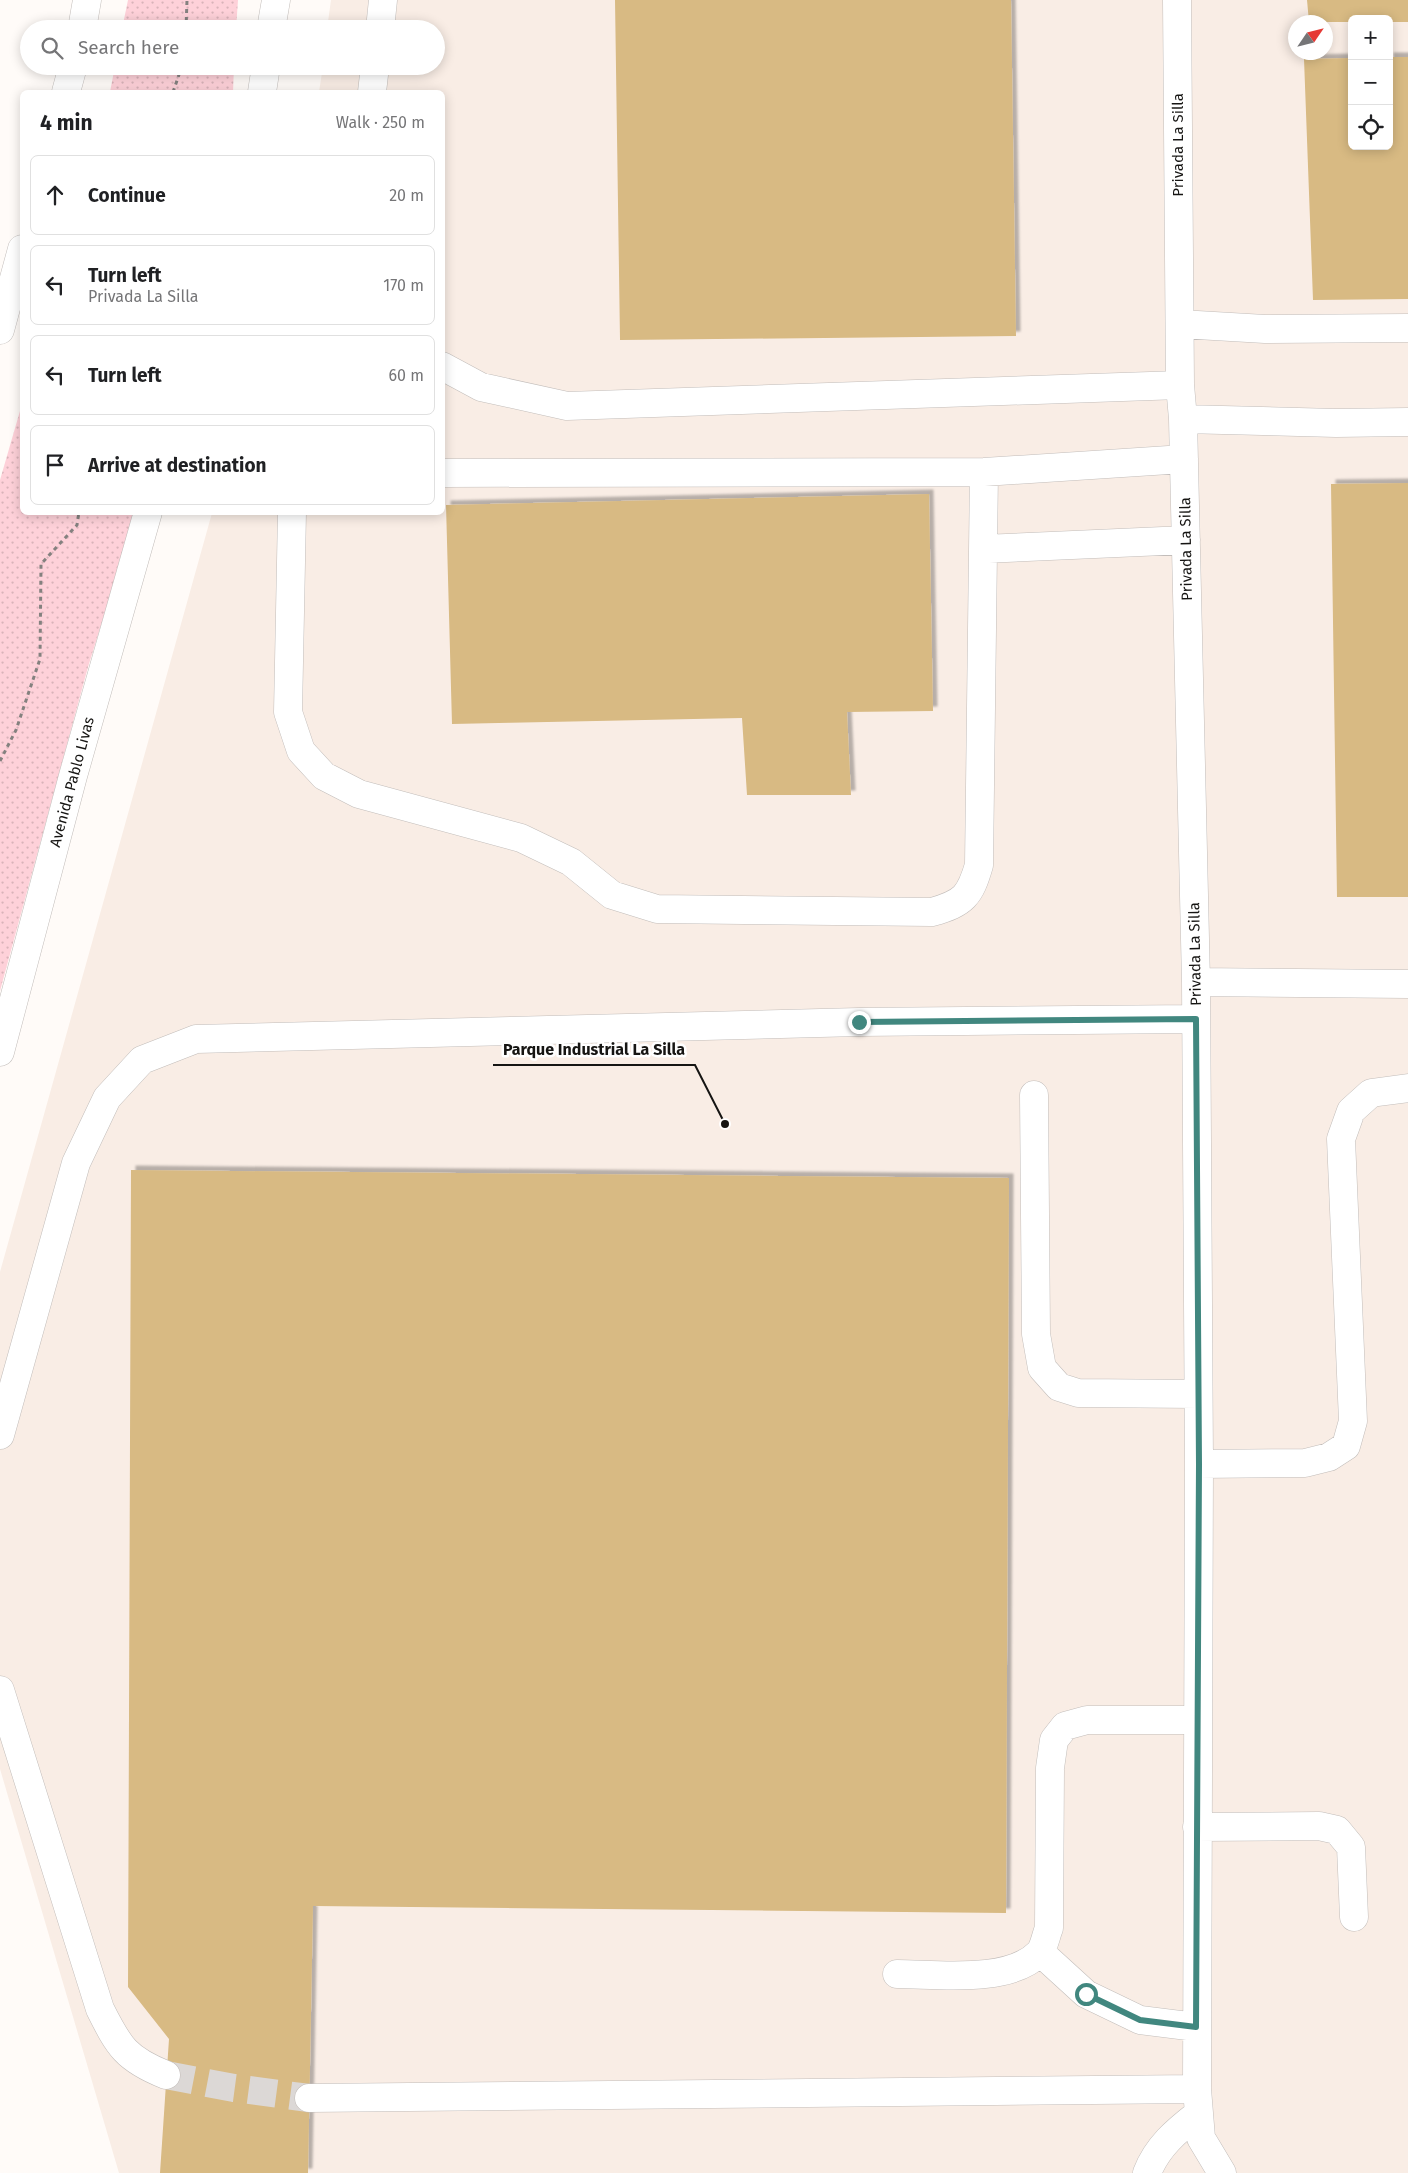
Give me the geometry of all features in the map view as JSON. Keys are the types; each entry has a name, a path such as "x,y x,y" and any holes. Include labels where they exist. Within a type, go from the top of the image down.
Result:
{"street":[{"path":"84,20 87,0"},
{"path":"273,20 276,0"},
{"path":"381,20 383,0"},
{"name":"Privada La Silla","path":"1177,0 1180,385 1183,419 1196,982 1199,1464 1197,2102 1201,2138 1222,2173"},
{"path":"67,90 71,75"},
{"path":"262,90 265,75"},
{"path":"372,90 374,75"},
{"path":"0,330 20,256"},
{"path":"1180,324 1265,329 1408,328"},
{"path":"445,368 481,387 567,406 1180,385"},
{"path":"1183,419 1336,423 1408,422"},
{"path":"445,473 984,472 1184,459"},
{"path":"292,515 288,712 301,751 324,776 359,794 521,838 571,862 612,894 657,909 932,912 954,906 973,888 979,865 984,472"},
{"name":"Avenida Pablo Livas","path":"0,1052 70,786 147,515"},
{"path":"983,548 1186,540"},
{"path":"1196,982 1408,984"},
{"path":"0,1435 76,1163 107,1098 142,1060 196,1039 859,1022 1196,1019"},
{"path":"1199,1464 1306,1463 1329,1457 1346,1446 1353,1421 1341,1139 1351,1111 1372,1093 1408,1088"},
{"path":"1034,1094 1036,1334 1042,1368 1059,1387 1078,1393 1198,1394"},
{"path":"0,1690 100,2009 118,2044 144,2066 166,2075"},
{"path":"897,1974 1000,1974 1021,1966 1040,1952 1049,1928 1050,1768 1054,1740 1065,1726 1087,1720 1198,1720"},
{"path":"1197,1827 1319,1826 1337,1830 1351,1847 1354,1917"},
{"path":"1040,1952 1086,1994 1140,2020 1196,2027"},
{"path":"309,2098 1197,2102"},
{"path":"1147,2173 1169,2137 1197,2102"}],"path":[{"path":"186,20 187,0"},
{"path":"174,90 179,75"},
{"path":"0,761 16,730 40,659 41,564 77,525 79,515"}],"shaded area":[{"path":"128,0 238,0 237,20 124,20"},
{"path":"331,0 1408,0 1408,2173 119,2173 0,1769 0,1272 211,515 445,515 445,90 319,90 322,75 445,75 445,20 328,20"},
{"path":"113,75 234,75 233,90 110,90"},
{"path":"20,411 20,515 135,515 88,667 0,991 0,480"}],"building":[{"path":"615,0 1011,0 1016,336 620,340"},
{"path":"1307,0 1408,0 1408,22 1393,22 1393,15 1348,15 1348,22 1333,22 1333,15 1308,15"},
{"path":"1393,57 1408,57 1408,299 1313,300 1304,60 1333,60 1333,58 1348,58 1348,150 1393,150"},
{"path":"1408,483 1408,897 1337,897 1331,484"},
{"path":"929,494 933,711 847,712 851,795 747,795 742,718 452,724 446,505"},
{"path":"131,1170 1009,1178 1006,1913 313,1906 308,2173 160,2173 169,2039 128,1987"}],"tunnel":[{"path":"166,2075 234,2088 309,2098"}],"place":[{"name":"Parque Industrial La Silla","path":"725,1124"}],"route":[{"path":"859,1022 1196,1019 1199,1464 1196,2027 1140,2020 1086,1994"}]}
